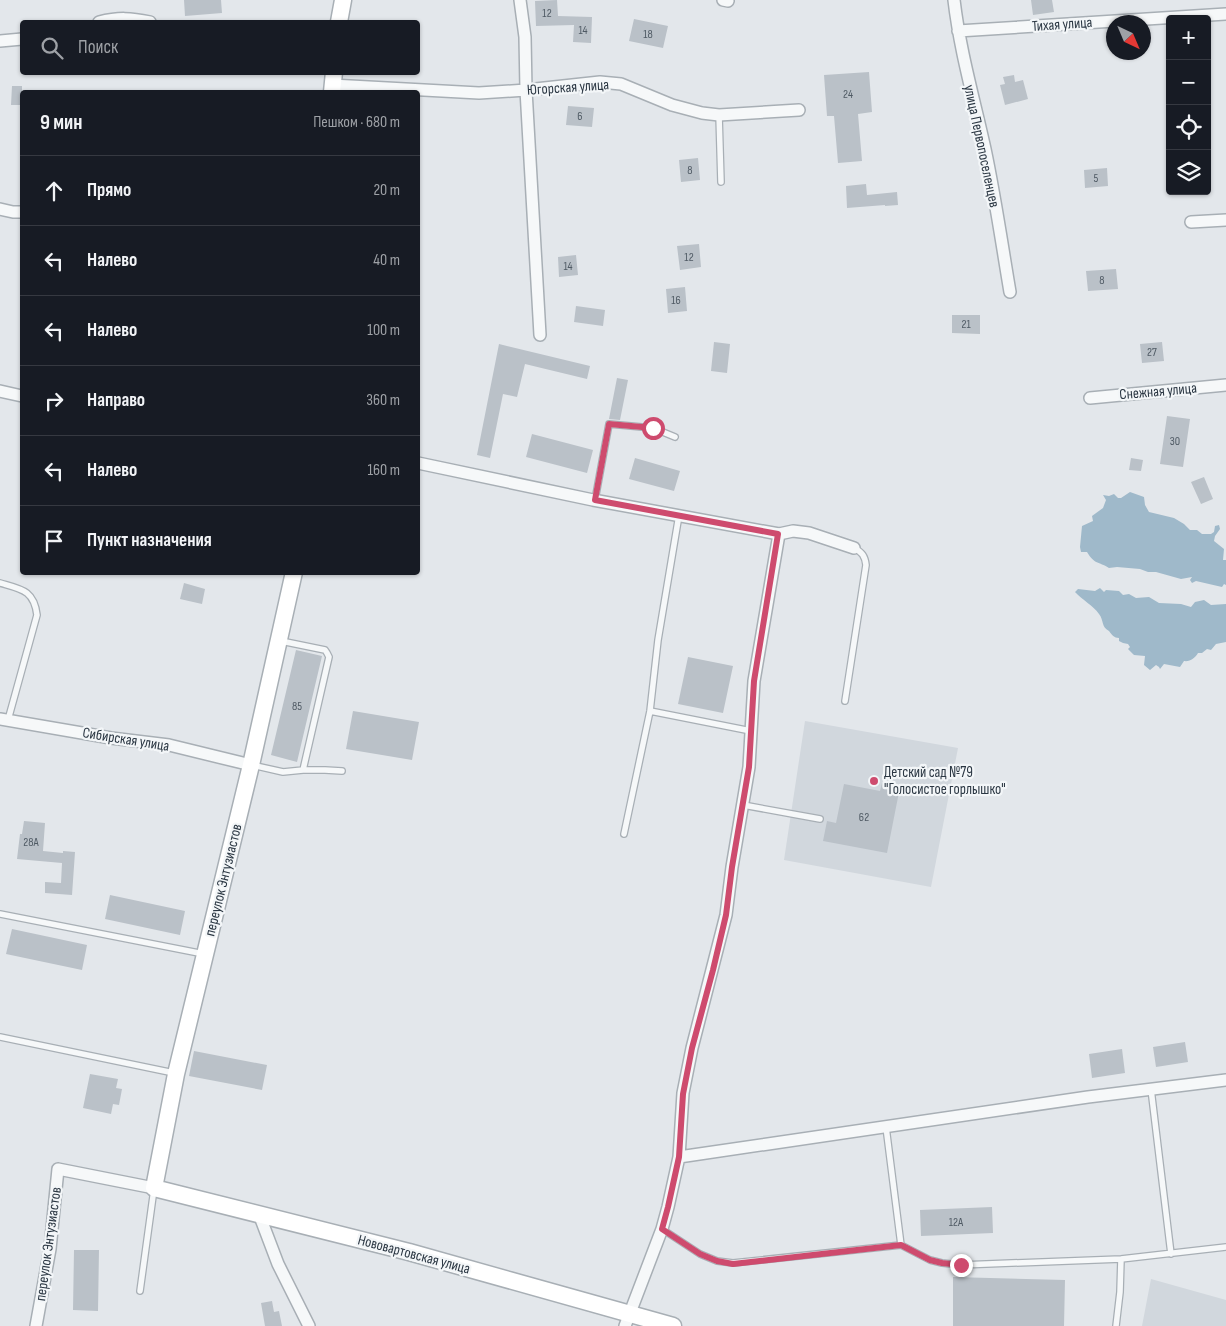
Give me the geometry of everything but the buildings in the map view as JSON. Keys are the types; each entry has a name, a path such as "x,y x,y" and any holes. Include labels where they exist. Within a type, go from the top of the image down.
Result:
{"main road":[{"path":"339,20 343,0"},
{"name":"переулок Энтузиастов","path":"154,1188 176,1074 251,765 293,575"},
{"name":"Нововартовская улица","path":"154,1188 409,1252 627,1319 673,1326"}],"street":[{"path":"520,0 525,37 526,90 540,335"},
{"name":"улица Первопоселенцев","path":"954,0 964,63 986,151 1010,292"},
{"name":"Тихая улица","path":"958,31 1226,14"},
{"path":"109,20 131,18 140,20"},
{"path":"0,41 20,39"},
{"name":"Югорская улица","path":"333,83 479,93 600,82 622,84 672,105 702,113 719,115 799,110"},
{"path":"0,209 20,212"},
{"path":"1191,222 1226,220"},
{"name":"Снежная улица","path":"1090,398 1226,385"},
{"path":"0,391 20,396"},
{"path":"420,463 595,500 778,534 793,532 809,533 854,548"},
{"path":"627,1319 662,1229 668,1207 679,1157 683,1094 692,1048 726,915 749,767 754,681 778,534"},
{"name":"Сибирская улица","path":"4,720 111,738 169,745 251,765"},
{"path":"679,1157 1088,1097 1226,1080"},
{"name":"переулок Энтузиастов","path":"36,1326 50,1249 58,1169 154,1188"},
{"path":"259,1214 275,1258 309,1326"}],"lane":[{"path":"719,115 721,182"},
{"path":"595,500 609,424 653,428 675,437"},
{"path":"624,834 650,711 658,640 679,516"},
{"path":"845,701 866,565 863,555 854,548"},
{"path":"0,583 22,589 29,595 36,604 37,615 4,720"},
{"path":"279,641 325,650 329,656 303,770"},
{"path":"650,711 751,731"},
{"path":"251,765 283,772 303,770 342,771"},
{"path":"743,805 820,819"},
{"path":"0,914 205,954"},
{"path":"0,1037 176,1074"},
{"path":"1151,1090 1171,1254"},
{"path":"886,1127 901,1245"},
{"name":"переулок Энтузиастов","path":"140,1291 154,1188"},
{"path":"662,1229 700,1254 717,1261 733,1264 901,1245 930,1260 961,1265 1121,1259 1226,1247"},
{"path":"1116,1326 1121,1259"}],"shaded area":[{"name":"Детский сад №79 \"Голосистое горлышко\"","path":"805,721 958,748 931,887 784,860"},
{"path":"1151,1279 1226,1300 1226,1326 1142,1326"}],"water":[{"path":"1130,492 1144,497 1145,505 1149,512 1174,518 1190,530 1197,530 1202,534 1211,534 1214,532 1215,526 1219,525 1220,529 1214,541 1224,549 1223,560 1226,560 1226,585 1224,584 1222,587 1196,581 1192,583 1190,580 1192,577 1181,579 1140,569 1109,568 1095,561 1087,552 1081,552 1082,526 1093,521 1092,516 1103,508 1106,500 1103,495 1109,496 1114,494 1121,498"},
{"path":"1100,588 1104,592 1106,590 1119,591 1123,595 1129,594 1136,598 1149,597 1159,603 1181,604 1191,607 1195,602 1204,600 1211,605 1226,604 1226,642 1216,644 1211,650 1207,649 1202,653 1198,653 1192,659 1184,661 1180,667 1164,664 1160,669 1156,665 1150,670 1144,665 1145,656 1134,655 1128,649 1130,647 1128,644 1119,641 1119,638 1112,635 1105,628 1097,611 1075,592 1078,589 1095,591"}],"place":[{"name":"Детский сад №79 \"Голосистое горлышко\"","path":"874,781"}],"route":[{"path":"653,428 609,424 595,500 778,534 754,681 749,767 726,915 692,1048 683,1094 679,1157 662,1229 700,1254 717,1261 733,1264 901,1245 930,1260 961,1265"}]}
